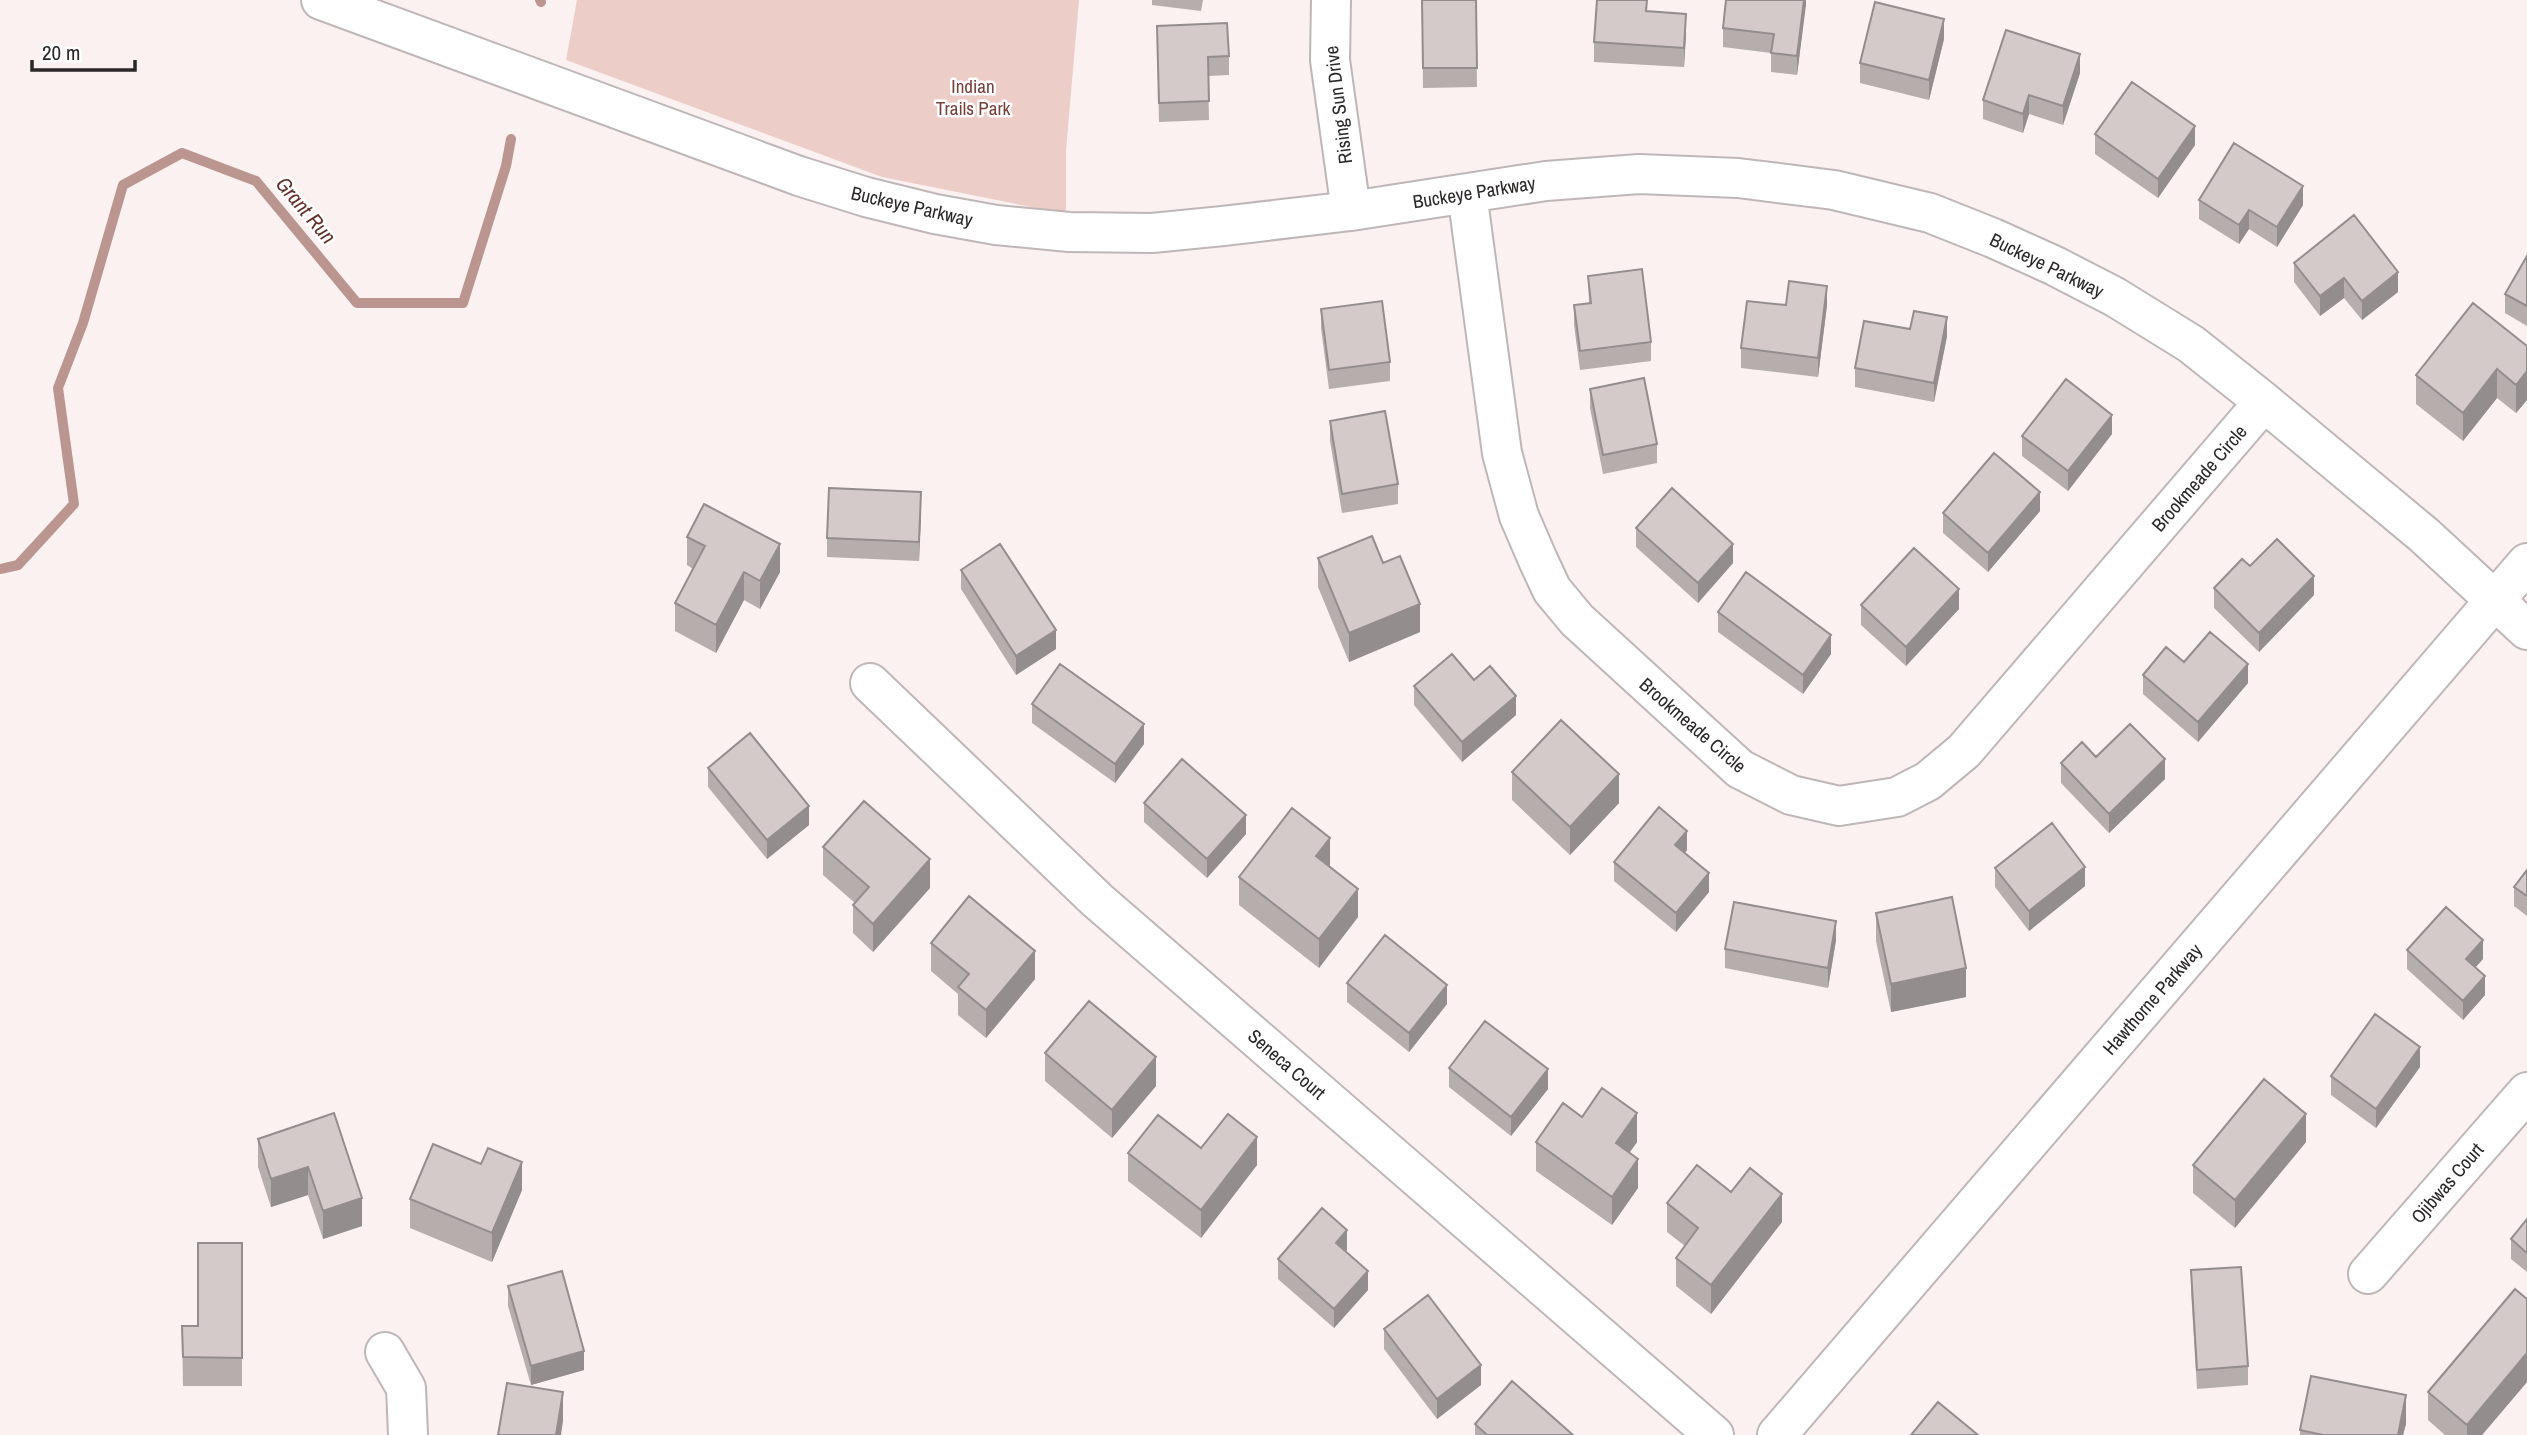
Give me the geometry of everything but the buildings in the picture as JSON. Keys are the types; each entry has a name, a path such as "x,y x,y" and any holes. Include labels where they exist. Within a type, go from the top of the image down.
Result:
{"street":[{"name":"Buckeye Parkway","path":"321,0 799,176 866,197 996,225 1069,232 1152,233 1352,211 1546,180 1639,174 1738,178 1834,190 1930,214 2005,244 2115,297 2191,344 2424,535 2527,630"},
{"name":"Rising Sun Drive","path":"1331,0 1330,60 1352,211"},
{"name":"Brookmeade Circle","path":"1467,193 1503,453 1519,516 1552,590 1577,620 1740,769 1791,795 1817,802 1839,806 1897,797 1928,781 1964,751 2264,402"},
{"name":"Hawthorne Parkway","path":"1777,1435 2527,563"},
{"name":"Seneca Court","path":"870,683 1097,900 1714,1435"},
{"name":"Ojibwas Court","path":"2368,1274 2527,1092"},
{"path":"385,1352 406,1388 408,1435"}],"green space":[{"name":"Indian Trails Park","path":"577,0 1079,0 1066,150 1066,214 882,177 566,60"}],"waterway":[{"name":"Grant Run","path":"0,569 18,565 74,504 58,388 83,323 123,185 182,153 256,181 357,303 463,303 506,166 511,139"}]}
